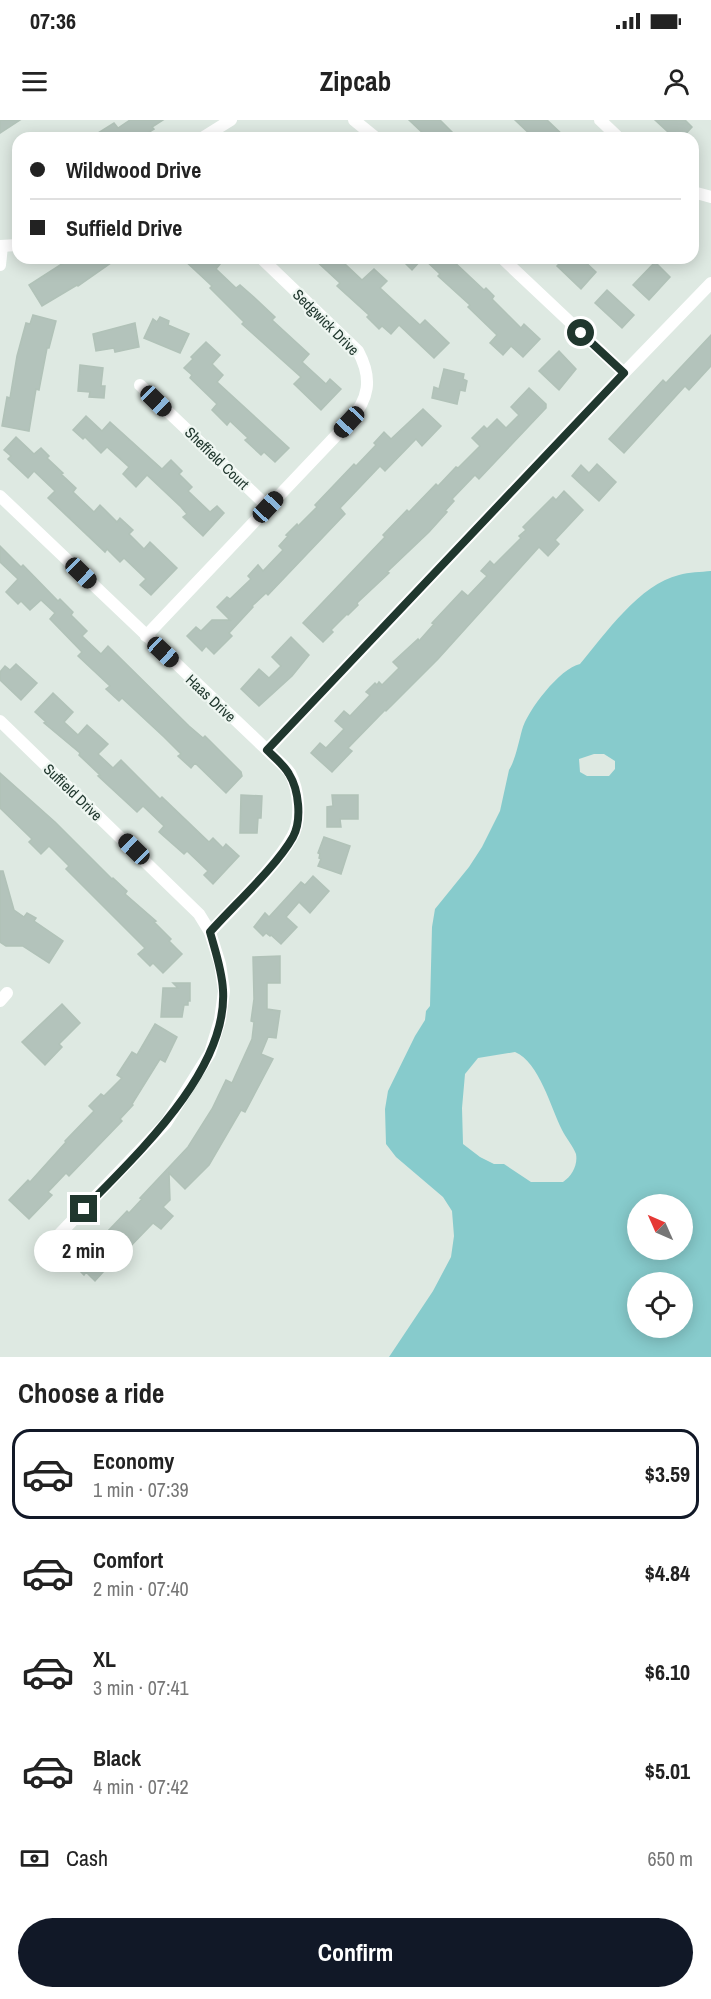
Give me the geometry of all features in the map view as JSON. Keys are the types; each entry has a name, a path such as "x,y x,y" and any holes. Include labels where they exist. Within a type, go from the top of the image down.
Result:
{"street":[{"path":"212,132 231,120"},
{"path":"354,120 369,132"},
{"path":"600,120 613,132"},
{"path":"0,265 1,246"},
{"name":"Sedgwick Drive","path":"146,636 353,417 363,402 367,389 366,369 358,351 267,264"},
{"path":"508,264 624,373"},
{"path":"267,750 711,283"},
{"name":"Sheffield Court","path":"140,385 268,507"},
{"name":"Haas Drive","path":"0,496 289,772 297,793 294,835 279,857 210,932"},
{"name":"Suffield Drive","path":"0,722 184,897 199,914 210,932 220,964 224,991 220,1020 210,1053 166,1123 51,1243"}],"water":[{"path":"711,571 711,1357 389,1357 433,1291 451,1257 454,1236 452,1211 443,1197 396,1157 386,1144 385,1109 388,1091 430,1006 432,927 435,909 482,847 500,811 509,770 525,722 545,691 563,673 580,664 637,599 665,580 691,573","holes":["594,754 604,754 615,761 615,769 609,776 587,776 580,772 579,759","515,1052 523,1057 538,1075 562,1130 576,1154 574,1170 563,1182 531,1182 504,1164 494,1164 480,1157 463,1144 462,1108 465,1074 478,1058"]}],"building":[{"path":"0,120 20,120 0,133"},
{"path":"130,120 163,120 152,127 154,129 149,132 100,132 114,123 118,128"},
{"path":"409,120 440,120 452,132 422,132"},
{"path":"515,120 547,120 560,132 528,132"},
{"path":"655,120 685,120 692,127 687,132 668,132"},
{"path":"62,264 109,264 78,286 42,306 29,285"},
{"path":"188,264 220,264 216,269 236,288 240,285 257,300 275,317 272,320 309,354 302,362 326,384 330,379 341,389 321,410 294,384 301,377 242,324 244,322 210,288 212,286"},
{"path":"319,264 345,264 362,280 374,269 387,281 380,288 420,325 425,320 449,343 434,358 399,325 391,334 382,326 379,329 367,317 369,315 337,286 340,283"},
{"path":"406,264 418,264 412,270"},
{"path":"429,264 456,264 484,290 486,288 494,296 492,299 521,328 524,324 540,339 523,357 511,346 503,355 490,343 497,335 468,307 470,305 438,276 440,274"},
{"path":"559,264 587,264 596,272 581,289 557,266"},
{"path":"653,264 657,264 670,277 649,300 633,285"},
{"path":"607,290 634,315 622,328 595,303"},
{"path":"33,315 56,321 49,348 47,348 39,390 36,389 29,431 2,426 26,323 30,324"},
{"path":"160,317 169,321 168,325 189,334 180,353 144,338 153,319 157,322"},
{"path":"135,323 139,347 115,352 114,348 96,351 93,334"},
{"path":"711,335 711,366 689,390 685,386 624,453 609,439 663,380 666,383"},
{"path":"206,342 220,355 212,364 223,375 217,382 289,448 275,462 264,452 261,455 245,440 248,438 230,421 227,425 212,410 217,404 190,378 192,375 184,368"},
{"path":"559,351 576,369 559,390 539,371"},
{"path":"80,365 103,368 101,386 105,386 104,398 89,397 90,392 78,391"},
{"path":"444,369 464,374 463,379 467,381 465,391 460,390 457,404 432,398 434,387 439,389"},
{"path":"529,388 546,404 546,408 479,479 475,475 452,499 454,501 445,511 447,512 429,532 357,603 358,605 331,630 333,632 323,642 303,623 385,537 383,535 407,510 409,512 436,484 438,486 480,446 472,438 484,426 487,429 497,419 506,428 519,415 511,407"},
{"path":"423,409 441,426 422,446 416,439 385,471 380,466 340,508 345,514 268,595 266,593 252,606 229,633 232,636 214,654 206,646 202,651 187,636 196,627 201,631 212,620 230,620 217,607 227,597 230,599 251,579 248,576 258,565 263,571 283,550 279,546 288,536 286,535 317,507 315,505 354,464 356,466 376,445 374,443 384,432 391,439"},
{"path":"86,416 102,431 110,422 162,469 171,460 182,471 179,474 192,487 188,491 210,512 217,506 224,513 203,536 183,517 187,514 181,507 147,475 136,487 123,474 129,467 107,447 101,453 85,437 83,439 73,430"},
{"path":"16,437 34,454 41,448 49,456 47,458 63,473 61,474 76,488 73,492 94,512 100,505 117,522 120,518 133,530 129,534 144,549 150,542 177,568 151,595 140,585 146,579 124,558 120,562 107,549 105,552 48,498 55,491 34,471 28,478 8,459 11,456 4,450"},
{"path":"597,464 616,482 599,501 572,476 581,465 589,473"},
{"path":"564,491 583,510 555,540 559,544 548,556 539,547 438,659 348,748 352,751 332,772 311,753 320,743 326,748 344,729 335,721 344,711 350,716 370,695 366,692 375,683 377,685 379,682 382,685 399,668 393,662 418,639 419,641 434,624 432,623 462,591 468,596 487,576 481,571 490,561 494,565 521,538 519,536 526,530 523,527 553,497 556,500"},
{"path":"0,546 21,567 23,565 58,601 60,599 73,612 71,615 87,631 82,636 101,654 108,646 189,726 203,738 205,736 241,772 242,776 226,793 195,763 191,768 178,756 181,754 164,737 122,698 119,701 106,689 110,686 78,656 82,652 50,619 55,613 41,600 30,610 21,601 18,604 6,592 18,579 0,562"},
{"path":"291,637 309,655 292,676 259,706 241,689 259,669 269,678 281,666 272,657"},
{"path":"16,664 37,683 21,700 0,680 0,672 5,666 10,670"},
{"path":"53,693 73,712 64,722 78,735 87,725 108,744 98,754 113,768 121,760 160,799 162,797 209,842 213,838 223,848 226,844 239,856 213,884 204,875 208,871 187,851 184,854 159,832 164,826 143,806 137,812 98,776 100,775 79,755 80,753 44,723 46,722 35,712"},
{"path":"0,773 127,891 125,894 156,921 154,922 171,939 169,941 182,954 163,973 153,963 150,966 138,954 145,948 66,869 69,866 49,846 41,854 29,842 32,839 0,808"},
{"path":"241,795 262,796 261,818 258,818 257,833 240,833"},
{"path":"332,795 358,795 358,819 340,819 341,827 327,827 327,807 333,806"},
{"path":"324,837 350,846 341,874 318,866 321,859 318,853"},
{"path":"0,871 3,871 14,910 24,917 27,913 36,918 34,921 63,941 49,963 23,946 6,946 0,942"},
{"path":"313,876 329,891 310,913 299,902 286,917 297,927 281,944 271,935 266,933 263,936 254,927 265,913 269,917 301,882 305,885"},
{"path":"280,956 280,983 267,983 267,1009 280,1011 276,1038 268,1037 261,1054 273,1059 245,1112 241,1110 209,1165 185,1189 169,1173 170,1200 163,1207 173,1216 161,1229 153,1223 124,1253 122,1251 95,1281 86,1272 84,1275 74,1265 85,1254 88,1257 107,1237 104,1235 127,1211 129,1213 188,1147 212,1109 226,1080 232,1083 252,1039 253,957"},
{"path":"173,983 190,983 190,1001 188,1005 184,1005 182,1017 161,1017 163,988 178,988"},
{"path":"62,1004 80,1023 59,1044 62,1047 45,1065 22,1042"},
{"path":"155,1024 177,1037 165,1062 160,1059 133,1105 120,1119 122,1121 69,1176 66,1173 48,1192 52,1195 29,1219 9,1200 28,1180 30,1182 94,1111 89,1106 101,1094 104,1096 122,1078 117,1075 132,1052 137,1055"}],"route":[{"path":"84,1209 166,1123 210,1053 220,1020 224,991 220,964 210,932 279,857 294,835 297,793 289,772 267,750 624,373 581,333"}]}
